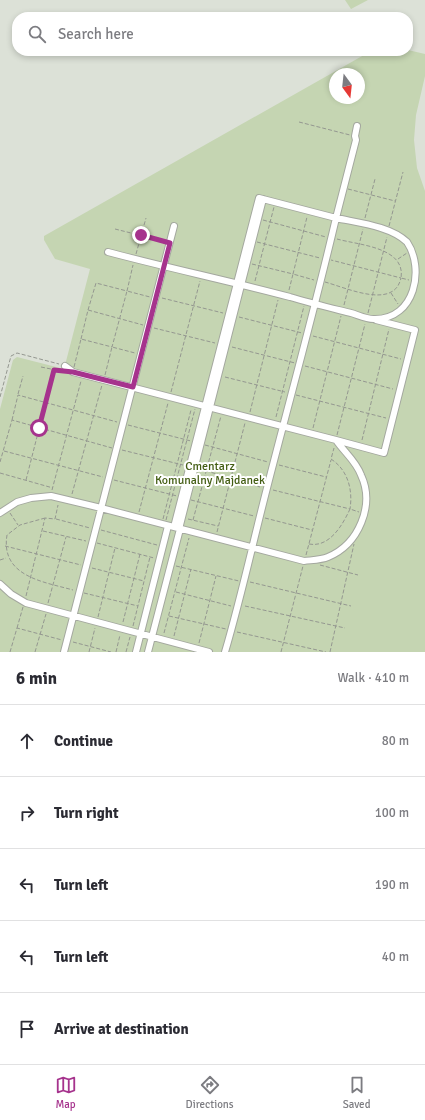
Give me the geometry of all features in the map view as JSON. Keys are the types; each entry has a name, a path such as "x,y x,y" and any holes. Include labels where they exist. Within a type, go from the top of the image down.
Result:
{"street":[{"path":"225,652 300,364 356,140 355,136 357,126"},
{"path":"148,652 176,546 184,498 239,285 259,198 388,231 401,237 414,248 420,260 423,275 416,295 401,311 375,320"},
{"path":"239,285 247,263 263,199"},
{"path":"64,652 174,226"},
{"path":"65,366 73,372 384,453 415,330 108,252"},
{"path":"208,407 218,375 224,345"},
{"path":"0,513 16,502 31,498 51,496 304,561 328,557 344,546 353,537 364,514 366,495 361,474 351,457 336,440"},
{"path":"178,528 182,517 184,498"},
{"path":"136,652 160,559 165,525"},
{"path":"163,545 176,546"},
{"path":"0,584 24,602 209,652"}],"path":[{"path":"299,122 355,136"},
{"path":"281,652 352,378 403,172"},
{"path":"311,434 375,179"},
{"path":"344,188 395,201"},
{"path":"253,288 275,202"},
{"path":"288,297 309,211"},
{"path":"247,263 372,295 384,296 391,293 398,286 401,278 401,268 398,260 383,250 304,232 258,219"},
{"path":"116,229 170,243"},
{"path":"253,241 401,278"},
{"path":"398,260 414,248"},
{"path":"137,518 201,276"},
{"path":"41,366 54,370 73,372 96,282 407,360"},
{"path":"71,501 127,291"},
{"path":"391,293 401,311"},
{"path":"215,538 280,295"},
{"path":"274,424 305,302"},
{"path":"88,310 400,390"},
{"path":"360,447 390,324"},
{"path":"81,339 141,355"},
{"path":"0,398 11,356 17,353 65,366"},
{"path":"26,480 54,370"},
{"path":"51,496 82,374"},
{"path":"218,375 392,420"},
{"path":"0,462 23,376"},
{"path":"18,395 326,477"},
{"path":"165,525 169,495 195,404"},
{"path":"165,525 195,404"},
{"path":"193,520 222,411"},
{"path":"12,420 67,436 192,467 230,479 350,509 364,514"},
{"path":"3,450 169,495 312,530"},
{"path":"309,544 318,544 335,533 340,528 350,509 351,493 347,477 341,466 331,459"},
{"path":"0,473 53,488"},
{"path":"55,519 60,498"},
{"path":"7,508 18,526"},
{"path":"182,517 218,526"},
{"path":"10,652 45,518"},
{"path":"138,606 30,578 12,568 6,558 4,545 7,535 18,526 28,521 45,518 55,519 163,545"},
{"path":"42,530 160,559"},
{"path":"163,640 190,532"},
{"path":"36,652 67,536"},
{"path":"330,652 355,540 353,537"},
{"path":"4,545 144,581"},
{"path":"89,652 115,548"},
{"path":"116,652 140,554"},
{"path":"126,652 150,556"},
{"path":"0,560 6,558"},
{"path":"319,565 358,575"},
{"path":"181,567 351,606"},
{"path":"172,642 191,569"},
{"path":"197,649 216,576"},
{"path":"175,592 345,628"},
{"path":"169,616 326,652"},
{"path":"17,628 111,652"}],"green space":[{"path":"345,0 368,0 351,9"},
{"name":"Cmentarz Komunalny Majdanek","path":"413,51 425,54 425,76 416,115 414,140 417,168 425,191 425,652 0,652 0,409 13,360 17,357 64,369 90,269 55,259 44,240 44,236 329,75 329,104 365,104 365,68 341,68 362,56 413,56"}],"route":[{"path":"39,428 54,370 73,372 133,387 170,243 141,235"}]}
